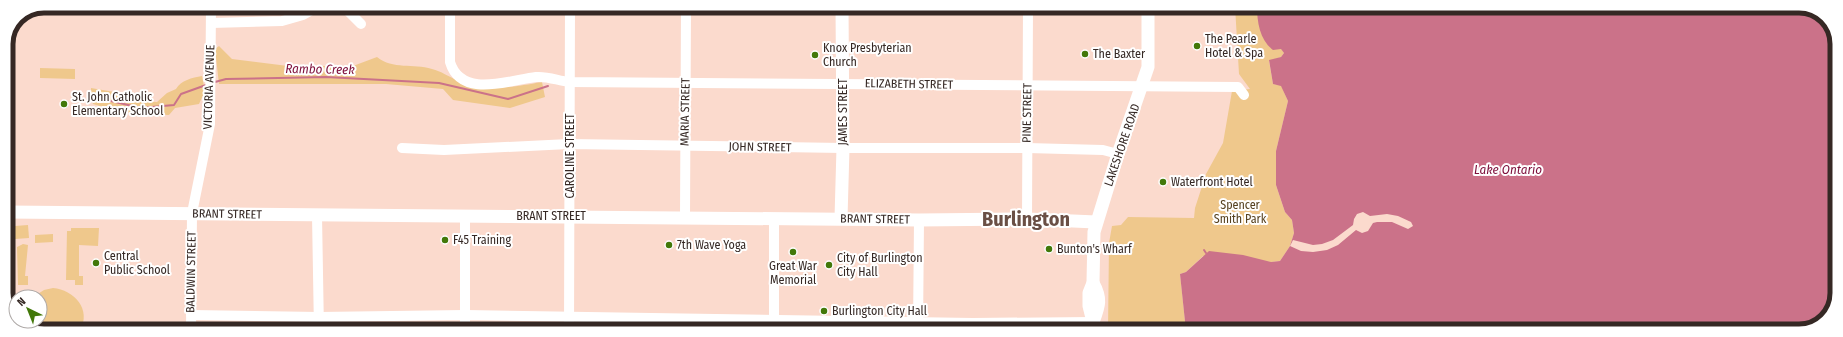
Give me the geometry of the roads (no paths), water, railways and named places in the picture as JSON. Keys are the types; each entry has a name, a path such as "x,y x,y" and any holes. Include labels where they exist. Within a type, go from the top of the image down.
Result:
{"main road":[{"name":"JAMES STREET","path":"841,218 843,148 842,13"},
{"name":"LAKESHORE ROAD","path":"1093,324 1089,306 1089,293 1093,283 1093,240 1096,222 1148,67 1148,13"},
{"name":"BRANT STREET","path":"13,212 841,218 919,220 1026,219 1096,222"}],"street":[{"name":"VICTORIA AVENUE","path":"192,213 210,124 209,91 211,13"},
{"path":"211,24 282,21 307,13"},
{"path":"350,13 361,24"},
{"name":"ELIZABETH STREET","path":"450,13 450,62 453,71 468,82 482,84 495,84 536,77 553,78 560,81 570,82 1142,85 1238,87 1244,95"},
{"name":"CAROLINE STREET","path":"569,324 570,13"},
{"name":"MARIA STREET","path":"685,218 686,13"},
{"name":"PINE STREET","path":"1026,219 1028,13"},
{"name":"JOHN STREET","path":"402,148 448,150 570,144 843,148 1027,148 1103,150 1118,154"},
{"name":"BALDWIN STREET","path":"191,324 192,213"},
{"path":"317,215 319,324"},
{"path":"465,216 465,324"},
{"path":"774,218 774,324"},
{"path":"918,324 919,220"},
{"path":"191,315 319,317 465,315 569,318 774,320 870,324"}],"water":[{"name":"Lake Ontario","path":"1258,13 1803,13 1814,17 1825,27 1828,32 1830,42 1830,297 1827,307 1824,312 1814,320 1803,324 1185,324 1180,274 1186,272 1209,251 1243,255 1271,262 1280,261 1290,246 1294,233 1292,220 1285,212 1276,185 1276,151 1288,101 1281,86 1273,84 1269,60 1281,57 1284,53 1281,49 1273,50 1265,41 1260,31"}],"waterway":[{"name":"Rambo Creek","path":"215,82 226,79 326,77 439,83 508,99 548,86"},
{"name":"Rambo Creek","path":"98,98 141,108 174,105 181,94 206,85"}],"place":[{"name":"The Pearle Hotel & Spa","path":"1197,46"},
{"name":"The Baxter","path":"1085,54"},
{"name":"Knox Presbyterian Church","path":"815,55"},
{"name":"St. John Catholic Elementary School","path":"64,104"},
{"name":"Waterfront Hotel","path":"1163,182"},
{"name":"F45 Training","path":"445,240"},
{"name":"7th Wave Yoga","path":"669,245"},
{"name":"Bunton's Wharf","path":"1049,249"},
{"name":"Great War Memorial","path":"793,252"},
{"name":"Central Public School","path":"96,263"},
{"name":"City of Burlington City Hall","path":"829,265"},
{"name":"Burlington City Hall","path":"824,311"}],"district":[{"name":"Burlington","path":"1026,219"}],"park label":[{"name":"Spencer Smith Park","path":"1240,212"}]}
